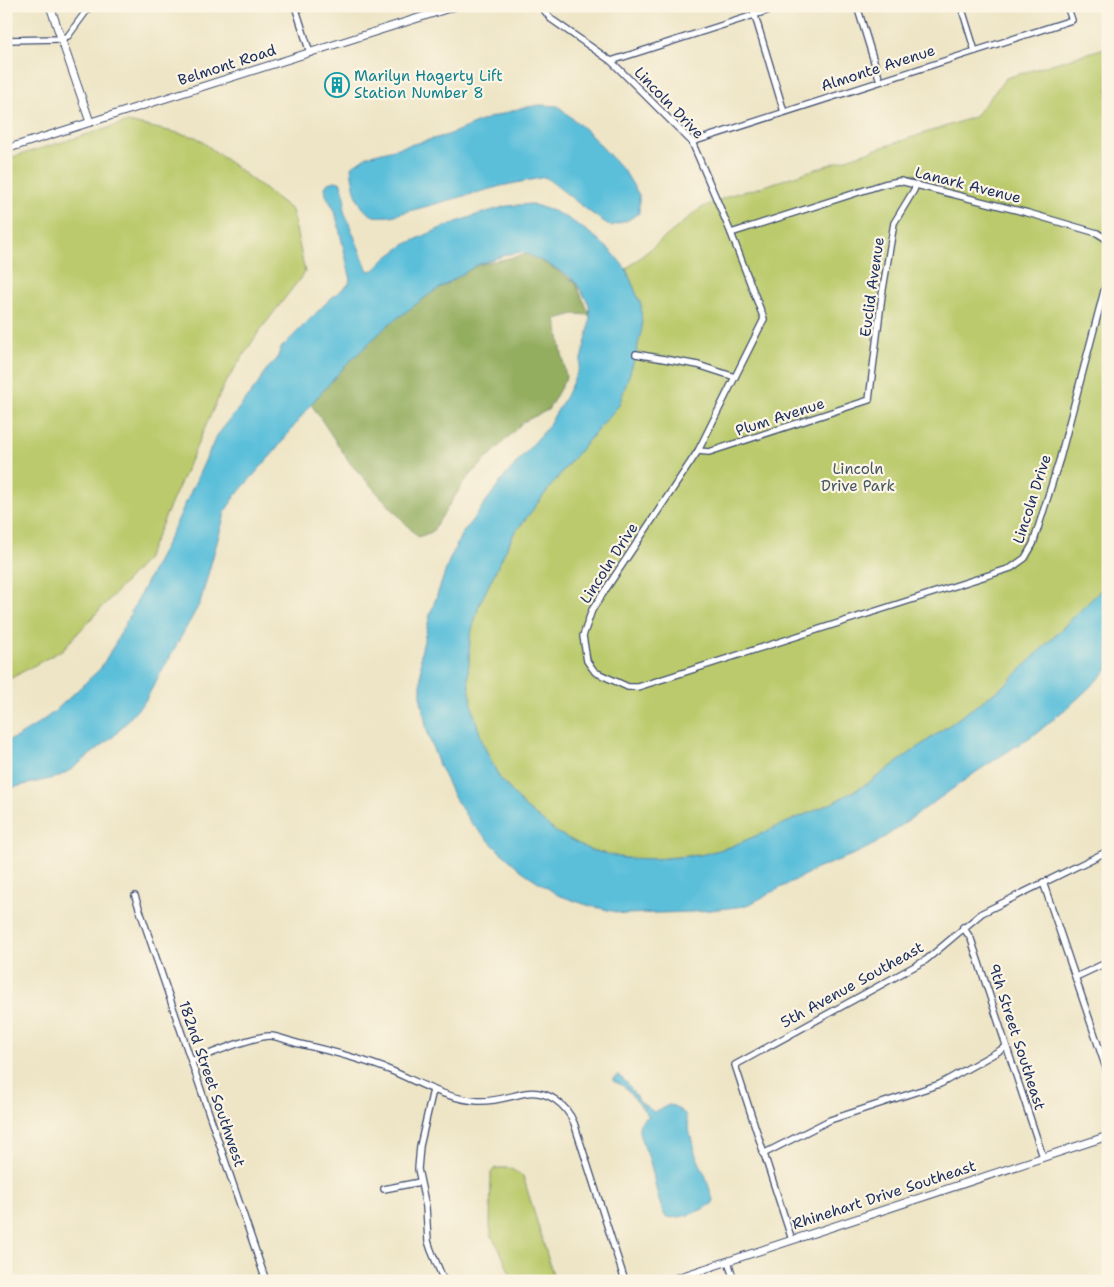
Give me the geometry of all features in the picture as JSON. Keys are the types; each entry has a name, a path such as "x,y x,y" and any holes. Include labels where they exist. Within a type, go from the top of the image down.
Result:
{"street":[{"path":"50,6 90,122"},
{"path":"6,40 60,39 68,36 90,6"},
{"path":"295,6 310,53"},
{"name":"Belmont Road","path":"6,149 456,6"},
{"name":"Lincoln Drive","path":"542,6 551,19 611,61 692,142 731,233 764,319 698,451 592,610 583,636 586,662 595,672 628,687 638,687 1011,568 1025,558 1033,544 1060,458 1108,276"},
{"path":"752,6 784,112"},
{"path":"611,61 782,6"},
{"path":"857,6 880,81"},
{"path":"962,6 975,51"},
{"name":"Almonte Avenue","path":"692,142 1072,20 1067,6"},
{"name":"Lanark Avenue","path":"731,233 884,184 900,181 1096,233 1105,238 1108,245"},
{"name":"Euclid Avenue","path":"869,400 882,295 894,223 916,184"},
{"path":"636,354 698,365 735,377"},
{"name":"Plum Avenue","path":"698,451 709,452 869,400"},
{"name":"5th Avenue Southeast","path":"763,1154 735,1065 926,960 982,913 1108,851"},
{"path":"1042,882 1108,1074"},
{"name":"182nd Street Southwest","path":"135,896 266,1281"},
{"name":"9th Street Southeast","path":"963,927 971,939 1043,1157"},
{"path":"1076,977 1108,962"},
{"path":"191,1061 253,1040 272,1036 356,1058 456,1098 479,1101 541,1093 553,1098 567,1109 572,1118 625,1281"},
{"path":"792,1240 763,1154 830,1120 940,1084 1006,1047"},
{"path":"433,1090 417,1160 426,1207 428,1241 444,1281"},
{"name":"Rhinehart Drive Southeast","path":"668,1281 1108,1136"},
{"path":"384,1189 420,1182"},
{"path":"728,1261 734,1281"}],"green space":[{"name":"Lincoln Drive Park","path":"1108,47 1108,579 1099,592 1005,685 867,784 832,803 730,847 701,855 655,859 623,858 590,850 556,832 525,807 499,777 483,744 473,711 468,679 470,637 479,605 513,535 569,463 619,405 636,354 641,305 626,269 701,208 736,193 752,190 974,117 1006,78"},
{"path":"128,122 196,137 292,210 305,272 258,333 224,385 146,560 62,650 6,681 6,159"},
{"path":"528,254 575,282 590,315 574,314 556,319 566,378 548,410 523,422 464,482 432,532 418,537 350,463 311,404 346,365 388,325 430,294 477,265"},
{"path":"495,1168 509,1168 523,1176 555,1281 513,1281 499,1248 492,1237 490,1227 491,1173"}],"water":[{"path":"540,105 558,106 588,132 625,172 639,195 639,213 628,220 611,226 585,209 545,177 501,186 391,216 374,216 368,213 359,202 354,188 351,167 367,156 448,135 486,119 521,108"},
{"path":"336,181 341,183 345,197 344,211 368,271 374,270 386,258 404,245 441,228 507,206 531,204 553,211 569,219 594,236 612,252 626,269 641,305 642,328 636,354 619,405 569,463 513,535 479,605 470,637 468,679 473,711 483,744 499,777 525,807 556,832 590,850 623,858 655,859 701,855 730,847 832,803 867,784 1005,685 1099,592 1108,579 1108,670 1038,732 979,770 875,844 816,869 746,906 692,912 624,914 587,905 558,895 522,871 471,823 454,797 439,765 428,735 421,700 421,653 430,615 449,561 461,535 506,475 547,428 578,371 589,328 589,304 577,284 569,276 522,252 508,254 477,265 430,294 388,325 346,365 311,404 275,451 235,496 226,510 200,603 145,701 114,736 72,769 58,777 6,789 6,741 35,726 54,712 100,669 116,642 175,526 216,437 258,384 266,370 277,359 281,348 329,300 349,284 350,276 335,211 326,195 325,187 328,183"},
{"path":"618,1075 627,1083 640,1102 654,1112 669,1105 674,1106 685,1114 695,1153 706,1177 713,1203 696,1212 682,1216 665,1216 659,1201 650,1161 639,1134 640,1123 649,1116 624,1086 613,1081"}],"place":[{"name":"Marilyn Hagerty Lift Station Number 8","path":"337,85"}]}
